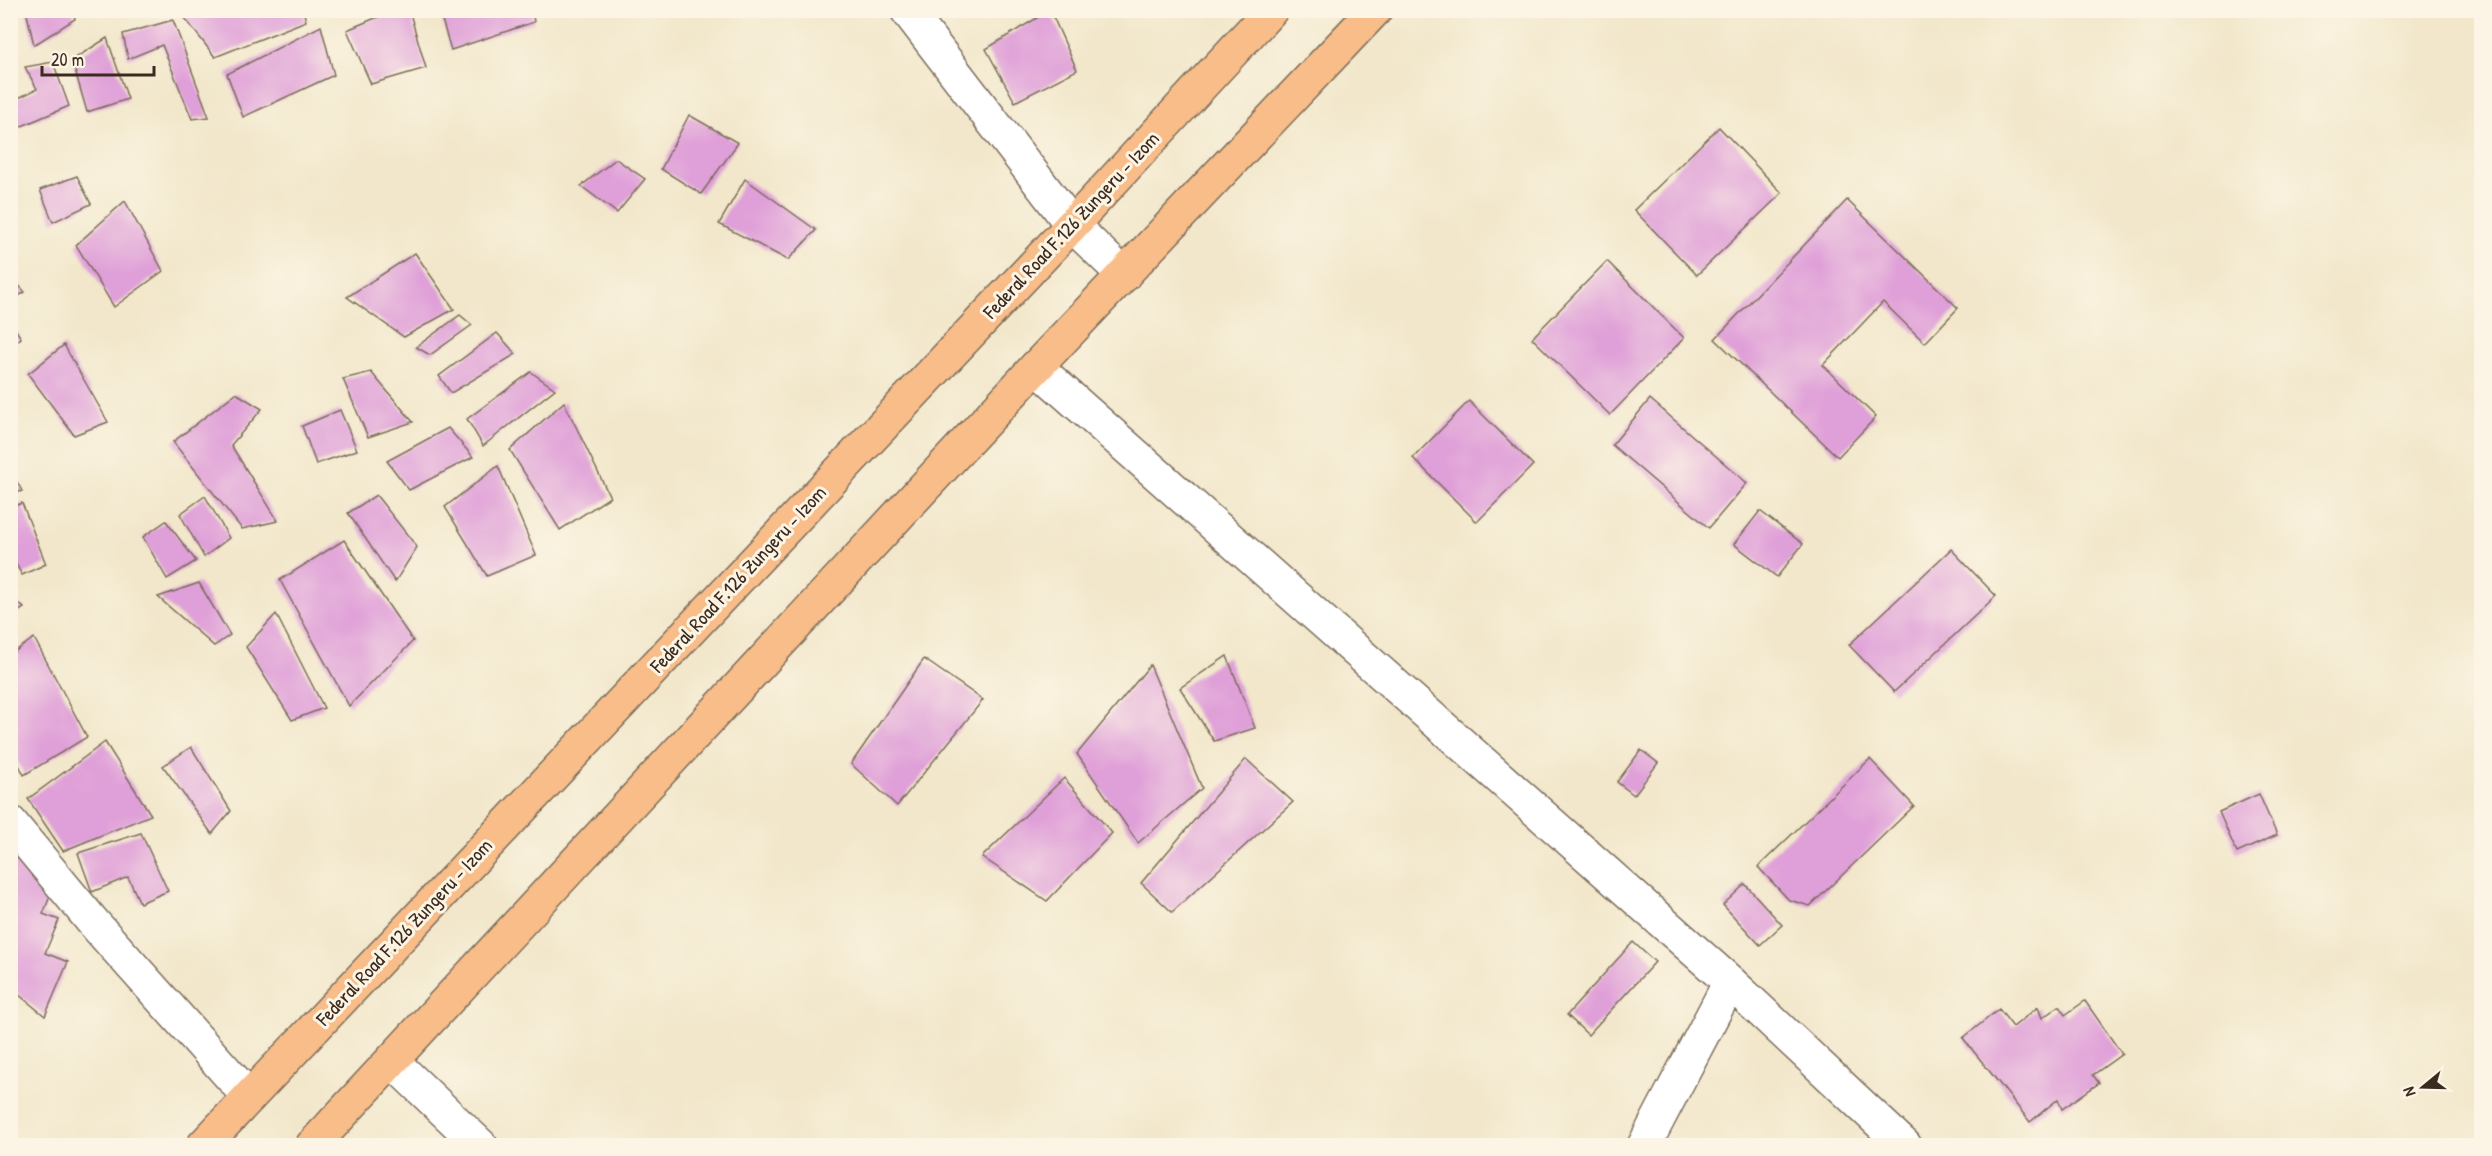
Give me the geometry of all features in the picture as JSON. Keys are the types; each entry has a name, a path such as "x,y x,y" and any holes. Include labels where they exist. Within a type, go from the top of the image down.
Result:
{"main road":[{"name":"Federal Road F.126 Zungeru - Izom","path":"203,1146 1072,225 1270,10"},
{"path":"312,1146 1036,367 1375,10"}],"street":[{"path":"907,10 1072,225 1124,275"},
{"path":"1036,367 1730,982 1905,1146"},
{"path":"10,822 92,921 249,1097"},
{"path":"1644,1146 1730,982"},
{"path":"392,1061 481,1146"}],"building":[{"path":"26,10 73,10 75,19 34,45"},
{"path":"200,10 303,10 306,21 215,57 184,17"},
{"path":"384,10 409,10 426,68 371,84 347,30 385,14"},
{"path":"439,10 532,10 534,22 451,50"},
{"path":"1050,10 1077,70 1015,102 986,49"},
{"path":"173,20 209,117 192,119 162,45 128,59 123,34"},
{"path":"321,26 334,75 243,117 227,74"},
{"path":"107,38 128,99 87,112 72,60"},
{"path":"53,62 69,106 10,131 10,102 37,89 25,67"},
{"path":"689,115 738,143 701,194 661,169"},
{"path":"1719,127 1782,193 1697,275 1634,210"},
{"path":"616,159 645,179 617,213 581,186"},
{"path":"77,176 91,204 53,222 40,190"},
{"path":"745,179 816,230 788,260 719,224"},
{"path":"1847,200 1958,308 1925,343 1883,302 1823,365 1876,417 1838,457 1715,339"},
{"path":"125,201 163,271 114,307 76,245"},
{"path":"415,253 454,309 404,337 347,297"},
{"path":"1607,261 1684,338 1610,415 1532,338"},
{"path":"10,276 25,292 10,301"},
{"path":"460,315 472,325 430,355 416,347"},
{"path":"10,321 21,338 10,347"},
{"path":"497,333 516,354 451,393 439,376"},
{"path":"64,345 108,422 74,435 28,374"},
{"path":"371,372 413,422 368,437 343,379"},
{"path":"531,372 555,389 483,446 467,419"},
{"path":"236,393 262,409 231,445 278,521 242,529 173,442"},
{"path":"1650,399 1747,483 1709,528 1612,445"},
{"path":"1469,401 1533,465 1477,522 1413,458"},
{"path":"564,402 610,497 560,530 510,450"},
{"path":"340,410 357,450 316,464 302,426"},
{"path":"448,428 473,457 409,490 387,461"},
{"path":"498,466 536,555 487,576 445,507"},
{"path":"10,469 22,491 10,495"},
{"path":"376,495 417,547 395,582 348,513"},
{"path":"205,496 229,538 204,557 180,514"},
{"path":"22,503 46,564 22,575 10,553 10,508"},
{"path":"1760,511 1803,544 1777,577 1734,544"},
{"path":"166,521 196,561 167,579 143,537"},
{"path":"344,540 413,641 349,706 280,580"},
{"path":"1951,549 1996,596 1894,692 1849,645"},
{"path":"199,583 230,635 214,646 158,597"},
{"path":"10,596 24,608 10,617"},
{"path":"276,614 324,708 292,720 246,647"},
{"path":"34,638 87,737 24,775 10,747 10,655"},
{"path":"1227,656 1255,728 1214,741 1180,688"},
{"path":"924,659 983,700 897,806 851,764"},
{"path":"1150,665 1202,788 1138,843 1077,754"},
{"path":"105,742 151,815 63,851 28,799"},
{"path":"191,747 231,811 212,834 163,766"},
{"path":"1641,750 1658,763 1634,795 1617,782"},
{"path":"1246,759 1293,802 1172,912 1141,883"},
{"path":"1870,759 1914,806 1810,906 1789,900 1758,867"},
{"path":"1064,778 1112,833 1047,901 982,857"},
{"path":"2259,794 2277,835 2237,853 2219,812"},
{"path":"141,833 168,891 140,903 128,877 92,892 78,853"},
{"path":"10,844 52,891 43,914 59,920 45,953 68,962 45,1016 13,990 10,993"},
{"path":"1745,884 1782,925 1760,945 1723,905"},
{"path":"1633,942 1655,962 1588,1035 1567,1015"},
{"path":"2085,1001 2122,1054 2093,1075 2099,1083 2062,1109 2058,1099 2030,1122 1963,1038 1999,1009 2013,1027 2038,1007 2042,1018 2059,1006 2065,1015"}]}
